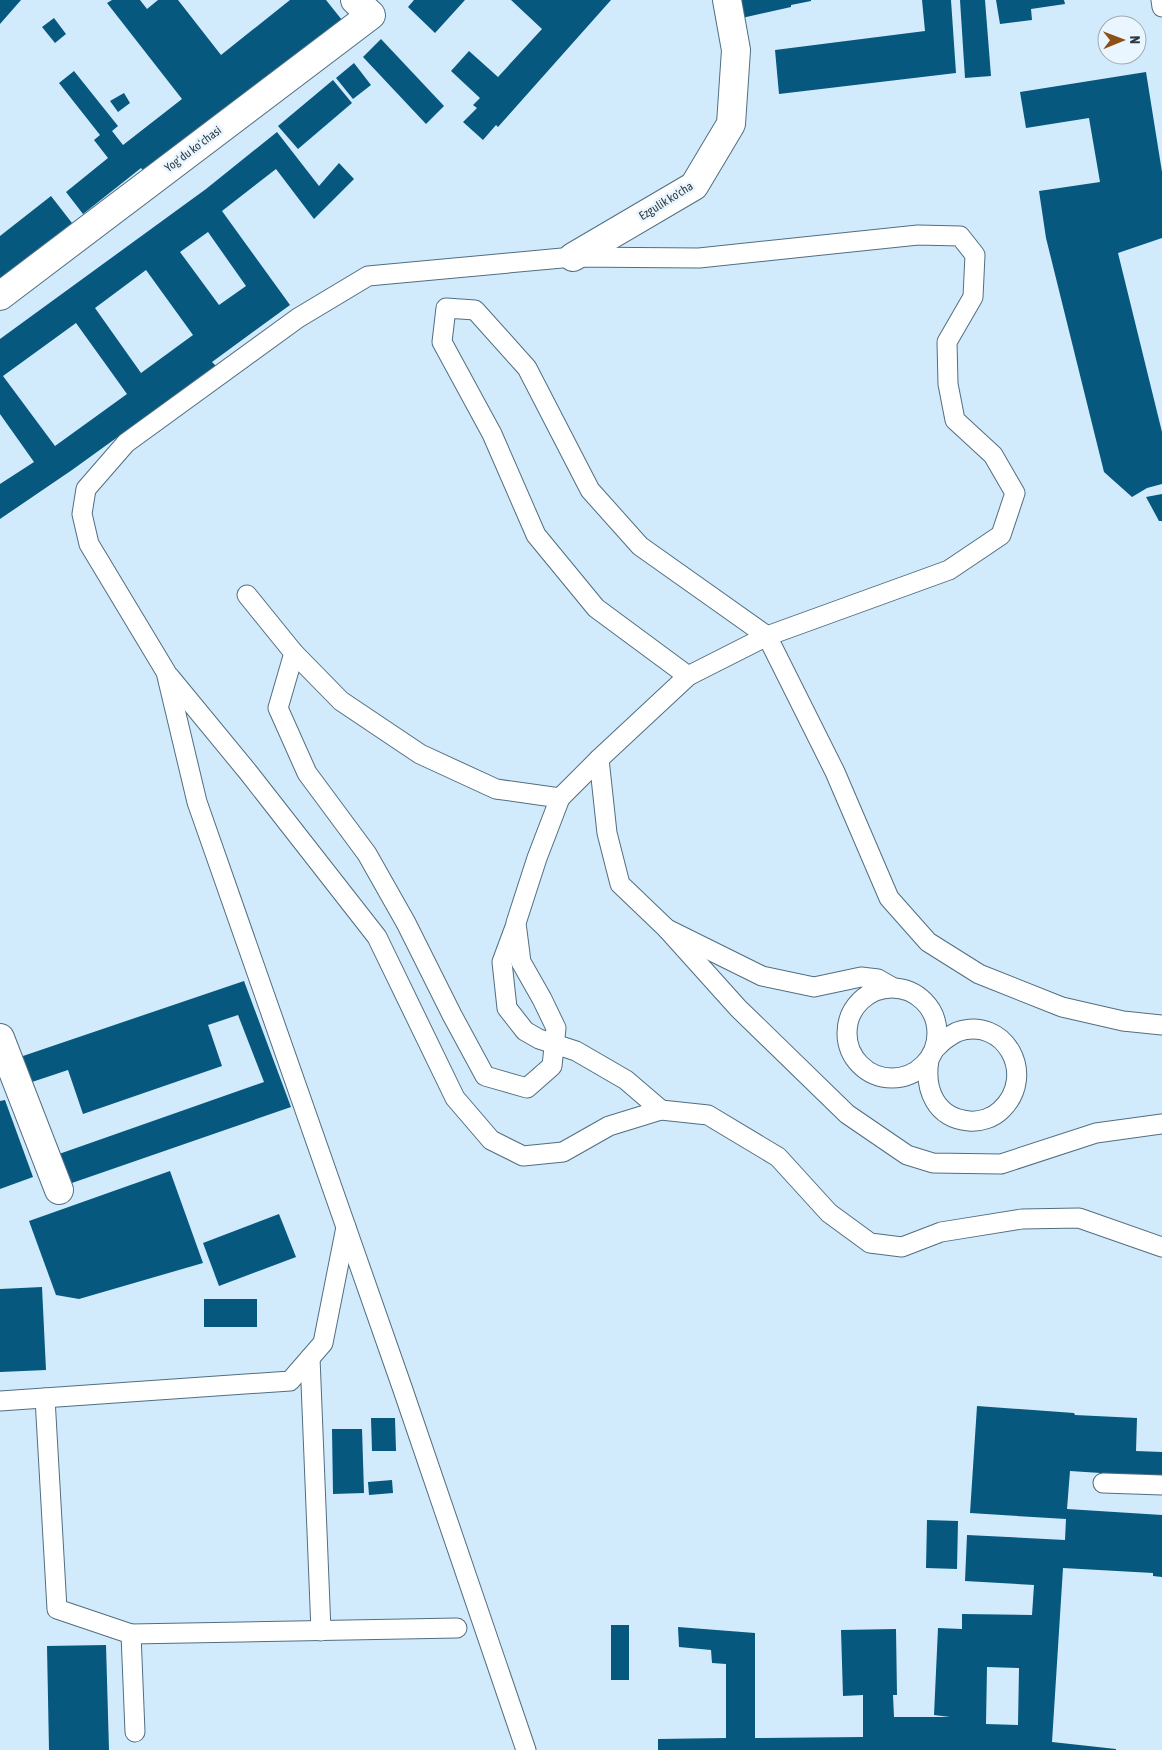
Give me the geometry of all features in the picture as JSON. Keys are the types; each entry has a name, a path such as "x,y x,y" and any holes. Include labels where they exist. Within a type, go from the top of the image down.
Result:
{"street":[{"name":"Ezgulik ko'cha","path":"573,258 694,186 722,140 731,124 736,50 727,0"},
{"name":"Yogʻdu koʻchasi","path":"0,296 370,5"},
{"path":"0,1038 59,1190"}],"lane":[{"path":"1161,0 1162,7"},
{"path":"661,1110 626,1080 576,1051 538,1039 525,1031 507,1008 502,962 560,798 688,676 767,636 949,570 1001,535 1015,492 993,455 955,420 948,384 947,342 973,297 975,255 960,236 918,234 700,258 573,258 368,276 298,318 126,443 86,489 82,514 89,544 166,672 248,772 377,936 455,1098 491,1140 523,1156 563,1152 609,1126 661,1110 708,1114 778,1157 829,1213 870,1244 902,1247 941,1232 1022,1219 1079,1218 1162,1248"},
{"path":"688,676 596,608 536,535 492,434 442,342 446,308 475,310 527,368 590,490 640,546 767,636 835,772 889,898 928,942 979,974 1062,1007 1123,1021 1162,1025"},
{"path":"247,595 294,653 342,701 420,754 496,789 560,798"},
{"path":"294,653 278,708 307,773 367,854 406,923 452,1016 485,1076 527,1088 552,1066 556,1028 521,962 516,924"},
{"path":"166,672 197,802 346,1226 526,1750"},
{"path":"599,760 607,833 620,884 667,930 738,1008 847,1114 907,1155 933,1163 1000,1164 1096,1133 1162,1124"},
{"path":"667,930 762,976 814,987 861,977 878,979 892,987 907,990 920,996 930,1007 936,1020 938,1034 932,1054 927,1074 928,1089 934,1102 944,1112 957,1119 985,1120 998,1113 1008,1103 1015,1091 1018,1076 1016,1062 1009,1049 1000,1039 987,1032 973,1030 959,1032 946,1038 932,1054 919,1071 906,1077 892,1079 878,1077 865,1070 855,1060 849,1047 847,1033 849,1019 856,1006 866,996 878,990 892,987"},
{"path":"0,1401 290,1381 323,1343 346,1226"},
{"path":"310,1358 321,1631"},
{"path":"44,1398 56,1609 131,1634 457,1628"},
{"path":"1103,1483 1162,1484"},
{"path":"131,1634 134,1732"}],"building":[{"path":"0,0 21,0 0,24"},
{"path":"112,0 140,0 147,9 158,0 178,0 221,55 290,0 326,0 342,20 147,175 141,168 83,214 66,192 108,158 94,140 100,135 59,83 74,71 118,126 112,131 123,145 182,99 107,3"},
{"path":"414,0 465,0 435,33 408,7"},
{"path":"511,0 611,0 498,127 496,125 483,140 463,122 477,108 473,105 480,98 451,71 469,51 498,77 542,29"},
{"path":"741,0 811,0 811,1 742,18"},
{"path":"922,0 951,0 956,73 779,94 775,50 925,31"},
{"path":"960,0 985,0 991,76 965,78"},
{"path":"996,0 1064,0 1065,4 1031,9 1032,20 1000,24"},
{"path":"54,18 66,34 55,43 42,27"},
{"path":"381,39 444,106 426,124 363,57"},
{"path":"354,63 371,85 353,99 336,78"},
{"path":"1146,72 1162,172 1162,238 1118,253 1162,432 1162,484 1147,488 1132,497 1104,472 1046,238 1039,191 1100,182 1089,118 1026,128 1020,92"},
{"path":"333,80 352,103 298,149 278,126"},
{"path":"124,93 130,103 118,112 110,101"},
{"path":"277,132 319,186 339,163 354,179 314,219 276,169 222,211 290,305 212,362 216,366 72,470 0,519 0,484 34,462 0,414 0,339 206,189","holes":["208,232 246,286 219,305 180,252","146,270 193,335 141,373 95,308","76,323 127,394 55,446 3,376"]},
{"path":"51,196 72,223 2,279 0,277 0,236"},
{"path":"1162,494 1162,521 1159,521 1146,497"},
{"path":"244,981 291,1107 69,1184 59,1154 264,1082 238,1015 208,1025 222,1066 83,1114 68,1070 29,1083 20,1057"},
{"path":"5,1100 33,1177 0,1189 0,1101"},
{"path":"170,1171 203,1263 79,1299 56,1295 29,1221"},
{"path":"279,1214 296,1257 219,1286 203,1243"},
{"path":"42,1287 46,1370 0,1372 0,1289"},
{"path":"204,1299 257,1299 257,1327 204,1327"},
{"path":"977,1406 1074,1413 1075,1415 1137,1418 1136,1451 1162,1452 1162,1477 1070,1471 1067,1509 1162,1515 1162,1577 1153,1576 1153,1573 1063,1568 1052,1742 1116,1750 658,1750 658,1739 726,1738 726,1664 712,1663 711,1650 679,1647 678,1627 755,1633 755,1738 863,1737 863,1695 843,1696 841,1630 896,1629 897,1695 893,1695 894,1717 950,1717 934,1715 938,1628 962,1629 962,1614 1032,1615 1034,1585 965,1581 967,1535 1065,1540 1066,1519 970,1513","holes":["987,1667 1019,1668 1018,1725 986,1724"]},
{"path":"371,1418 395,1418 396,1451 372,1451"},
{"path":"332,1429 362,1429 364,1493 333,1494"},
{"path":"392,1480 393,1493 369,1495 368,1482"},
{"path":"927,1520 958,1521 957,1569 926,1568"},
{"path":"611,1625 629,1625 629,1680 611,1680"},
{"path":"106,1645 109,1750 49,1750 47,1646"}]}
